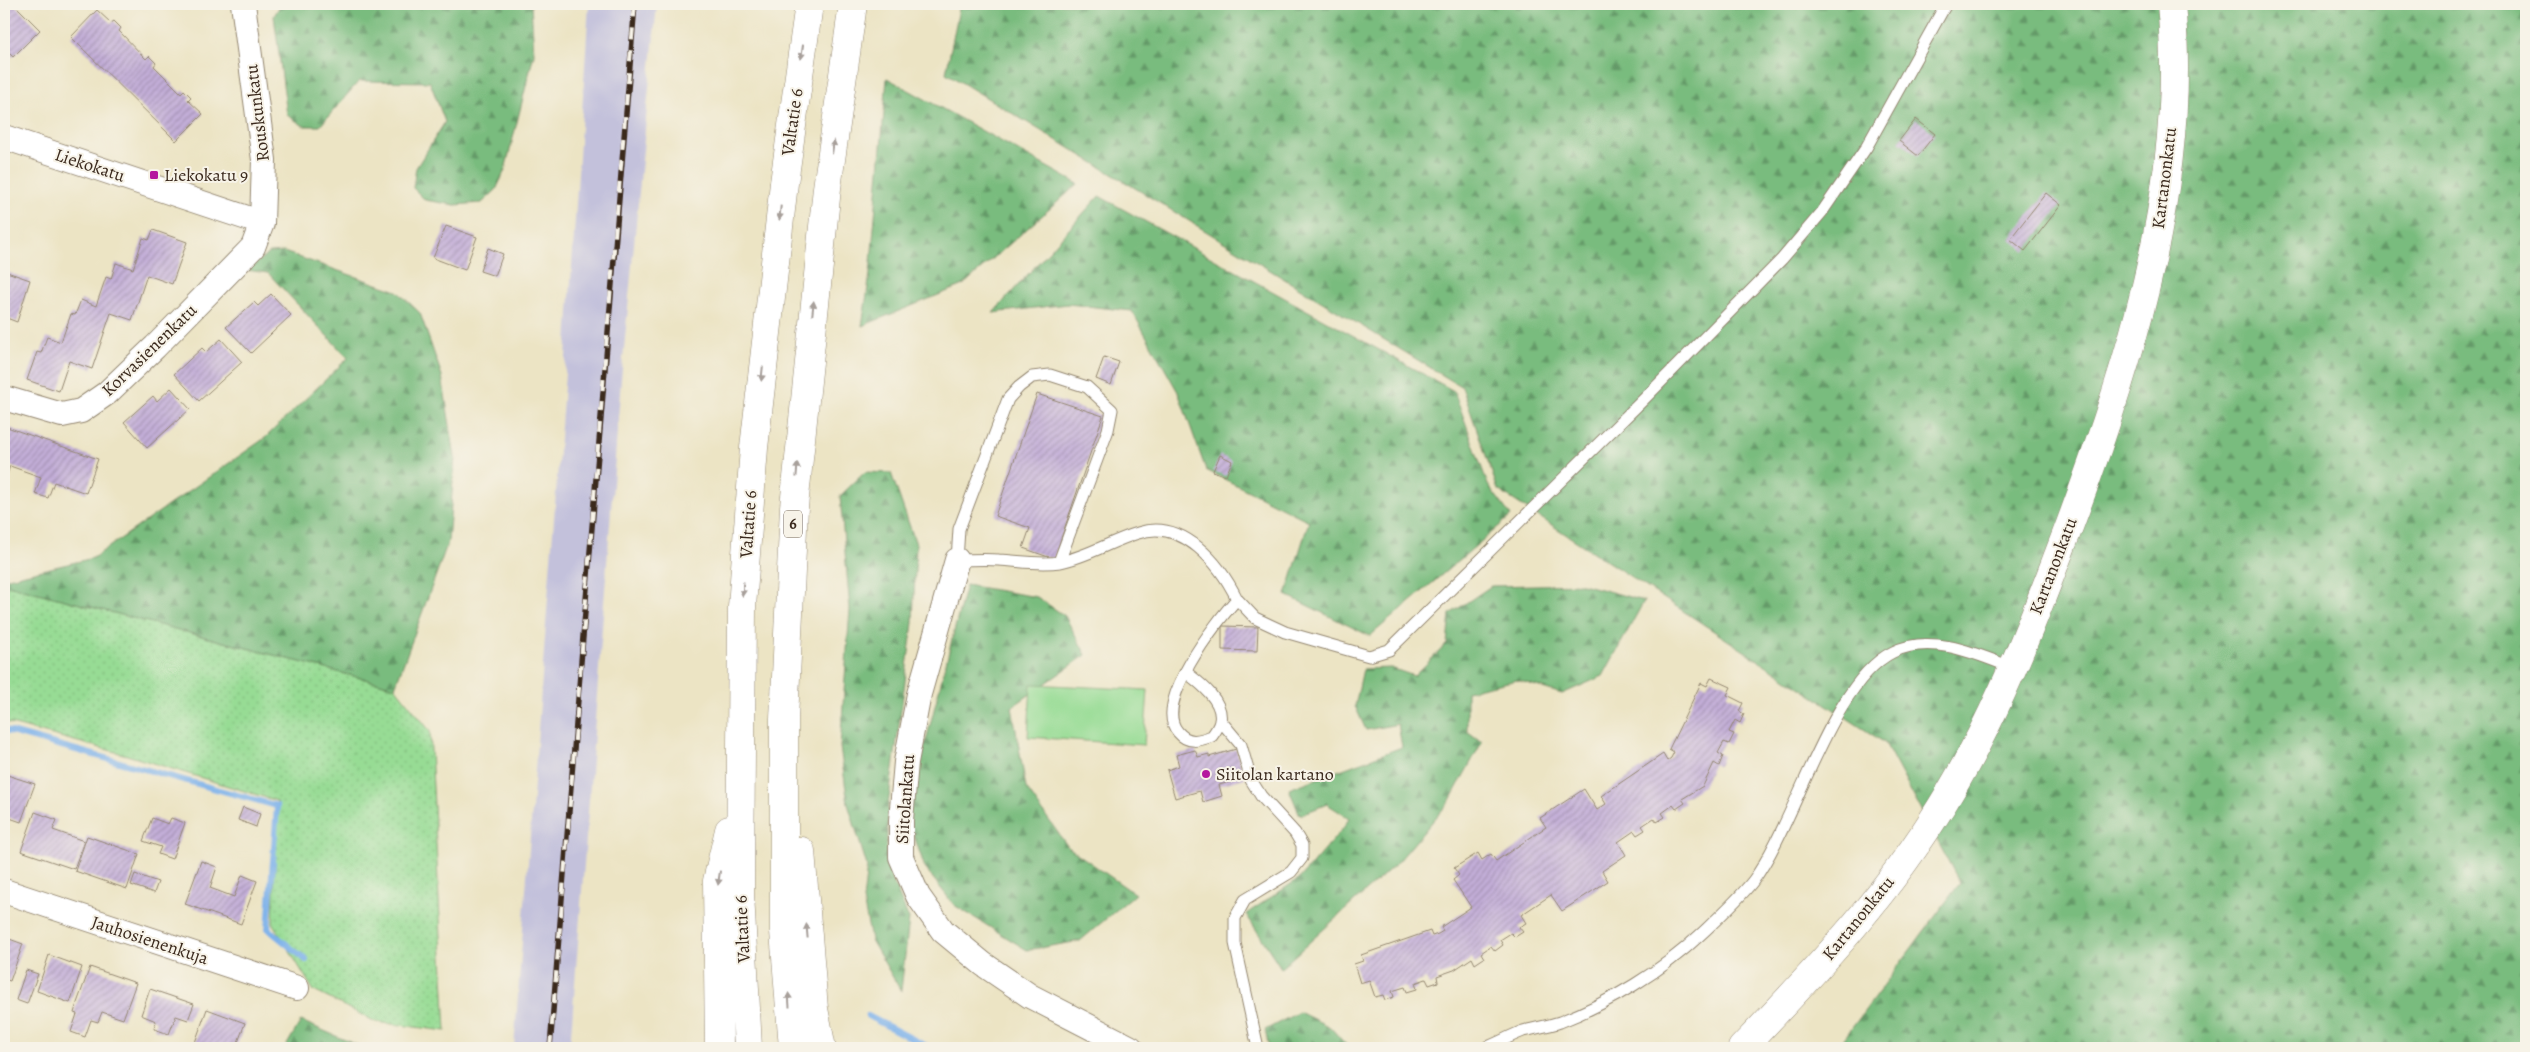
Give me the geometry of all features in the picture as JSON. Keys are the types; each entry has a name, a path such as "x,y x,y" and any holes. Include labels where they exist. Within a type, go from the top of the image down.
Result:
{"main road":[{"name":"Valtatie 6","path":"748,1048 740,892 742,607 754,448 784,182 809,4"},
{"name":"6","path":"793,1048 784,931 784,748 794,507 826,197 852,4"},
{"name":"Kartanonkatu","path":"1742,1048 1816,968 1882,892 1921,836 1976,744 2013,668 2089,475 2142,303 2160,219 2170,155 2172,90 2171,4"},
{"path":"794,507 801,863 814,1009 822,1048"},
{"path":"719,1048 717,881 740,779"}],"street":[{"name":"Rouskunkatu","path":"242,4 264,160 262,222"},
{"name":"Liekokatu","path":"4,137 262,222"},
{"name":"Korvasienenkatu","path":"4,398 62,415 81,411 107,393 156,347 253,247 262,222"},
{"name":"Siitolankatu","path":"957,560 919,694 906,762 901,820 901,858 918,896 944,931 983,964 1030,996 1131,1048"},
{"name":"Jauhosienenkuja","path":"4,891 297,988"}],"lane":[{"path":"1059,562 1108,430 1112,410 1087,387 1050,375 1032,377 1008,399 959,529 957,560 998,560 1038,564 1059,562 1077,558 1140,532 1169,532 1190,541 1216,563 1237,599 1255,618 1293,634 1369,656 1389,650 1644,399 1782,259 1822,212 1866,148 1946,4"},
{"path":"1220,720 1212,736 1198,742 1182,738 1172,726 1170,710 1175,691 1218,620 1237,599"},
{"path":"1485,1048 1522,1032 1558,1022 1592,1008 1638,983 1699,936 1753,881 1789,816 1843,706 1863,675 1893,652 1925,644 1950,647 1979,654 2013,668"},
{"path":"1187,672 1206,688 1217,705 1220,720 1241,745 1251,780 1262,796 1295,833 1302,845 1302,858 1291,872 1245,900 1235,918 1235,942 1258,1048"}],"shaded area":[{"path":"589,4 657,4 621,380 570,1048 514,1048 565,373"}],"green space":[{"path":"281,4 531,4 534,54 505,170 496,190 482,203 455,205 425,200 413,188 416,168 445,122 430,82 359,81 320,126 304,126 287,115 274,16"},
{"path":"960,4 2526,4 2526,1048 1837,1048 1960,883 1885,743 1498,490 1462,387 946,73"},
{"path":"887,78 1078,184 963,285 862,326 870,274"},
{"path":"1099,196 1454,391 1488,485 1511,516 1370,636 1286,595 1309,521 1206,470 1178,392 1132,311 1068,304 993,313"},
{"path":"284,252 397,291 420,313 442,376 455,457 448,542 395,687 4,584 4,579 93,558 265,438 348,358 268,273 246,270 270,253"},
{"path":"865,472 891,473 916,544 913,623 888,805 886,865 909,919 901,991 871,940 863,900 867,866 848,804 840,747 850,609 840,496"},
{"path":"4,584 395,687 430,731 446,1031 376,1022 314,991 273,924 277,801 127,755 4,722"},
{"path":"1582,584 1644,601 1603,676 1562,694 1517,680 1467,691 1467,731 1482,742 1449,802 1398,862 1281,968 1246,914 1300,878 1344,827 1349,818 1327,804 1300,815 1289,789 1402,747 1398,724 1366,730 1355,706 1363,669 1391,668 1414,676 1447,644 1450,614 1491,586"},
{"path":"966,585 1037,597 1065,616 1086,655 1012,707 1026,788 1068,847 1135,894 1080,941 1027,950 954,905 925,868 907,815"},
{"path":"1031,684 1148,690 1144,745 1028,737"},
{"path":"1299,1012 1330,1027 1349,1048 1269,1048 1265,1030"},
{"path":"301,1021 359,1046 359,1048 285,1048"}],"building":[{"path":"4,4 14,4 40,30 13,57 4,48"},
{"path":"97,10 111,23 114,21 121,28 119,31 146,59 149,56 156,63 154,66 181,93 184,90 191,97 188,100 203,114 176,141 71,37"},
{"path":"1916,119 1935,134 1918,156 1899,141"},
{"path":"2046,193 2061,205 2025,251 2010,239"},
{"path":"446,226 477,237 465,270 433,258"},
{"path":"153,230 187,242 172,284 147,275 132,320 111,313 92,369 69,361 59,391 27,380 37,352 41,353 47,337 61,342 71,314 75,315 81,300 96,306 106,277 111,279 116,263 133,269 143,238 149,240"},
{"path":"488,248 503,254 495,276 480,271"},
{"path":"4,271 30,280 17,322 4,317"},
{"path":"271,294 291,315 251,353 226,327 254,302 258,306"},
{"path":"221,339 242,362 199,401 174,374 202,348 206,352"},
{"path":"1104,357 1119,362 1111,385 1096,379"},
{"path":"171,388 190,409 147,448 124,422 153,396 157,401"},
{"path":"1037,394 1103,416 1054,559 1023,548 1030,528 995,516"},
{"path":"4,426 98,459 86,493 54,482 48,498 35,494 41,477 10,466 4,483"},
{"path":"1220,455 1232,461 1226,476 1213,471"},
{"path":"1222,626 1258,627 1257,651 1222,650"},
{"path":"1711,678 1731,687 1727,695 1743,703 1739,711 1744,714 1740,723 1735,720 1729,732 1734,734 1729,744 1724,742 1718,753 1723,756 1719,766 1714,763 1703,786 1682,799 1685,803 1676,809 1673,805 1662,813 1665,817 1657,822 1654,818 1642,826 1645,830 1637,835 1634,831 1618,842 1626,855 1602,871 1608,881 1562,911 1551,895 1521,915 1526,923 1519,927 1523,932 1515,937 1511,933 1500,940 1503,945 1495,951 1491,946 1481,953 1484,958 1475,964 1472,958 1454,970 1437,976 1438,982 1429,985 1426,979 1415,983 1417,989 1407,992 1405,987 1392,991 1394,997 1385,1000 1383,995 1375,997 1369,980 1360,983 1354,964 1363,961 1361,955 1430,931 1432,936 1438,934 1443,931 1441,927 1471,907 1453,880 1459,875 1454,868 1478,853 1482,860 1491,854 1496,861 1546,827 1540,818 1584,789 1597,810 1606,804 1601,796 1663,754 1667,761 1671,758 1674,752 1669,749 1701,683 1707,686"},
{"name":"Siitolan kartano","path":"1236,749 1245,778 1219,785 1222,796 1203,802 1200,791 1175,798 1167,770 1179,766 1176,755 1195,750 1198,757 1209,754 1209,757"},
{"path":"4,774 35,784 21,822 4,816"},
{"path":"243,807 260,814 256,827 238,820"},
{"path":"35,812 57,820 53,830 84,841 74,869 21,851"},
{"path":"152,818 168,824 171,818 185,823 172,859 158,854 161,847 143,841"},
{"path":"87,836 139,854 127,889 75,871"},
{"path":"201,861 217,867 210,888 234,897 242,875 257,881 241,924 185,904"},
{"path":"135,874 158,882 154,893 131,885"},
{"path":"4,937 23,944 10,981 4,979"},
{"path":"49,955 82,967 70,1003 37,991"},
{"path":"90,967 136,983 123,1019 102,1012 98,1022 91,1020 85,1037 71,1032 77,1014 74,1013"},
{"path":"26,970 38,974 27,1004 16,1000"},
{"path":"150,989 194,1004 188,1020 176,1016 169,1034 154,1029 156,1021 141,1015"},
{"path":"207,1009 245,1023 236,1048 193,1048"}],"waterway":[{"path":"4,730 277,806 268,929 306,960"},
{"path":"868,1016 930,1048"}],"railway":[{"path":"550,1048 635,4"}],"place":[{"name":"Liekokatu 9","path":"154,175"},
{"name":"Siitolan kartano","path":"1206,774"}]}
